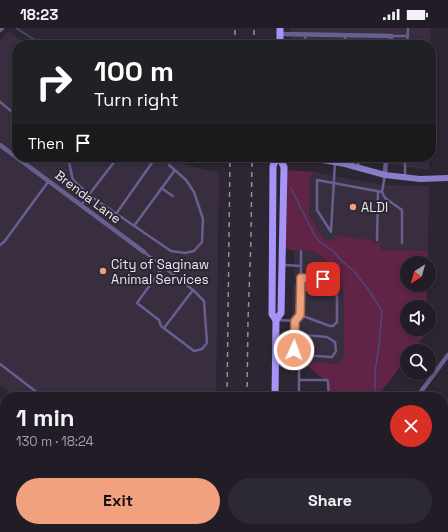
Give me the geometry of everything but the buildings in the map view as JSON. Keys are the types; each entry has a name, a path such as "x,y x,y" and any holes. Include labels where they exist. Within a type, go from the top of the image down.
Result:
{"main road":[{"path":"275,162 273,166 272,314 276,320 275,392"},
{"path":"276,320 281,313 284,167 281,162"},
{"path":"335,162 385,175 405,178 448,178"}],"street":[{"path":"280,31 305,35 391,36 391,40"},
{"name":"Brenda Lane","path":"0,145 12,154"},
{"name":"Brenda Lane","path":"23,162 144,252"},
{"path":"385,175 386,162"},
{"path":"421,392 448,357"}],"lane":[{"path":"408,28 408,40"},
{"path":"305,35 305,40"},
{"path":"345,35 345,40"},
{"path":"391,36 408,36"},
{"path":"0,102 12,112"},
{"path":"69,162 74,180 89,195 170,251 185,253 194,251 202,242 203,218 194,192 186,180 169,165"},
{"path":"81,205 114,162"},
{"path":"116,214 152,162"},
{"path":"335,162 333,183 331,232 317,210 317,180 333,183 378,191 382,192"},
{"path":"358,162 358,167"},
{"path":"405,162 405,178"},
{"path":"134,226 175,170"},
{"path":"385,175 382,192 385,198 402,210 402,243"},
{"path":"0,245 4,242 48,181"},
{"path":"161,188 173,196"},
{"path":"377,240 378,191"},
{"path":"294,350 295,321 300,315 302,251"},
{"path":"144,252 194,290 204,301 207,343 202,349 194,350 161,326 159,320 137,303 163,267"},
{"path":"282,265 301,266"},
{"path":"301,278 334,279"},
{"path":"164,328 194,290"},
{"path":"300,315 330,326 335,325 337,322 336,293 330,290 301,290"},
{"path":"276,320 295,321"},
{"path":"276,349 294,350 300,355 332,356 336,351 335,342 327,337 294,334"},
{"path":"0,364 36,392"},
{"path":"299,364 299,392"},
{"path":"299,380 327,380 329,392"}],"shaded area":[{"path":"291,28 431,28 430,40 291,40"},
{"path":"8,31 21,40 12,40 12,162 175,162 219,173 216,392 9,392 0,385 0,42"},
{"path":"370,162 429,162 429,170"},
{"path":"287,170 314,172 310,177 309,215 324,239 335,241 335,236 372,240 374,244 380,243 380,250 428,251 428,256 400,256 400,292 427,292 426,300 400,300 400,336 424,336 418,344 400,344 400,367 381,392 327,392 328,383 302,361 339,364 344,357 344,293 328,264 320,255 311,251 298,249 294,251 286,248"},
{"path":"314,172 382,185 429,186 428,251 379,250 374,244 335,237 335,242 324,239 309,215 310,177"},
{"path":"298,249 311,251 320,255 339,282 294,280 294,251"},
{"path":"293,283 335,284 344,293 344,357 339,364 302,361 291,355"}],"waterway":[{"path":"16,28 35,40"},
{"path":"291,188 315,236 321,243 333,251 354,271 382,311 375,371 375,392"}],"railway":[{"path":"235,28 235,40"},
{"path":"254,28 254,40"},
{"path":"227,392 230,162"},
{"path":"247,392 252,162"}],"place":[{"name":"ALDI","path":"353,207"},
{"name":"City of Saginaw Animal Services","path":"103,271"}],"route":[{"path":"294,350 295,321 300,315 301,278 323,279"}]}
